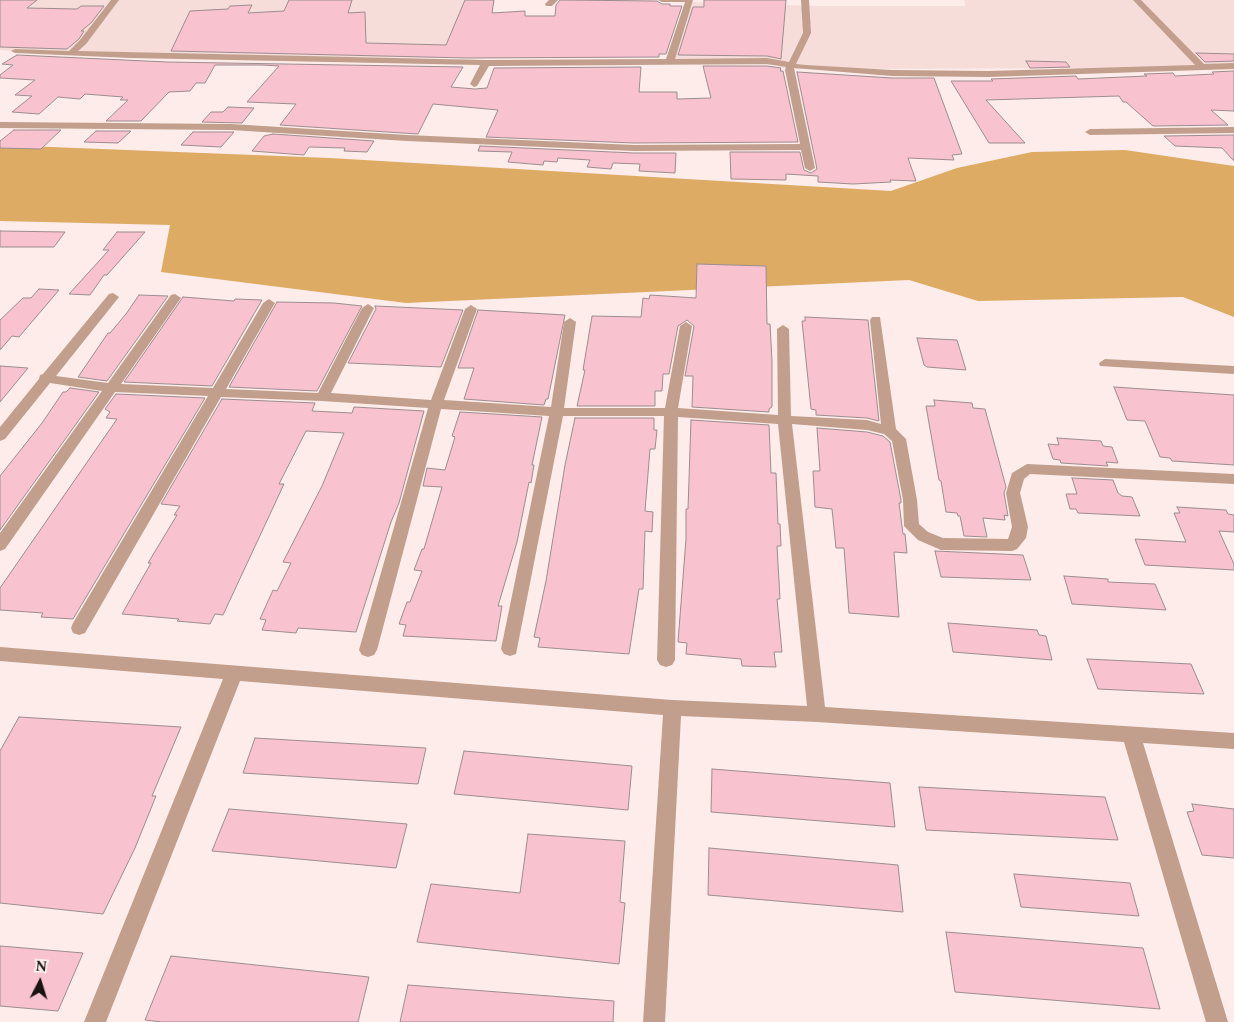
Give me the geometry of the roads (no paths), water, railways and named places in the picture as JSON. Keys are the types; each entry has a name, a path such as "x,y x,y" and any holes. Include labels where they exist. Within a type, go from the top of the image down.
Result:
{"street":[{"path":"71,54 83,42 115,0"},
{"path":"662,0 689,0 670,61"},
{"path":"805,0 807,33 789,74 810,168"},
{"path":"1137,0 1202,67"},
{"path":"15,51 71,54 486,63 767,61 806,68 892,73 978,74 1234,66"},
{"path":"474,84 486,63"},
{"path":"0,125 230,127 417,139 634,148 804,147"},
{"path":"1090,132 1234,130"},
{"path":"0,436 112,296"},
{"path":"0,545 175,298"},
{"path":"79,628 269,303"},
{"path":"322,397 368,308"},
{"path":"368,650 436,403 471,309"},
{"path":"876,320 889,430"},
{"path":"510,649 557,412 570,322"},
{"path":"666,660 670,412 686,326"},
{"path":"783,329 785,420 817,714"},
{"path":"1105,363 1234,370"},
{"path":"45,378 112,388 436,403 557,412 670,412 867,425 889,430 899,439 910,500 912,526 923,536 941,544 1012,545 1018,538 1020,527 1013,493 1017,477 1027,469 1234,479"},
{"path":"0,654 672,708 817,714 1234,741"},
{"path":"95,1022 235,672"},
{"path":"654,1022 672,708"},
{"path":"1131,733 1216,1022"}]}
